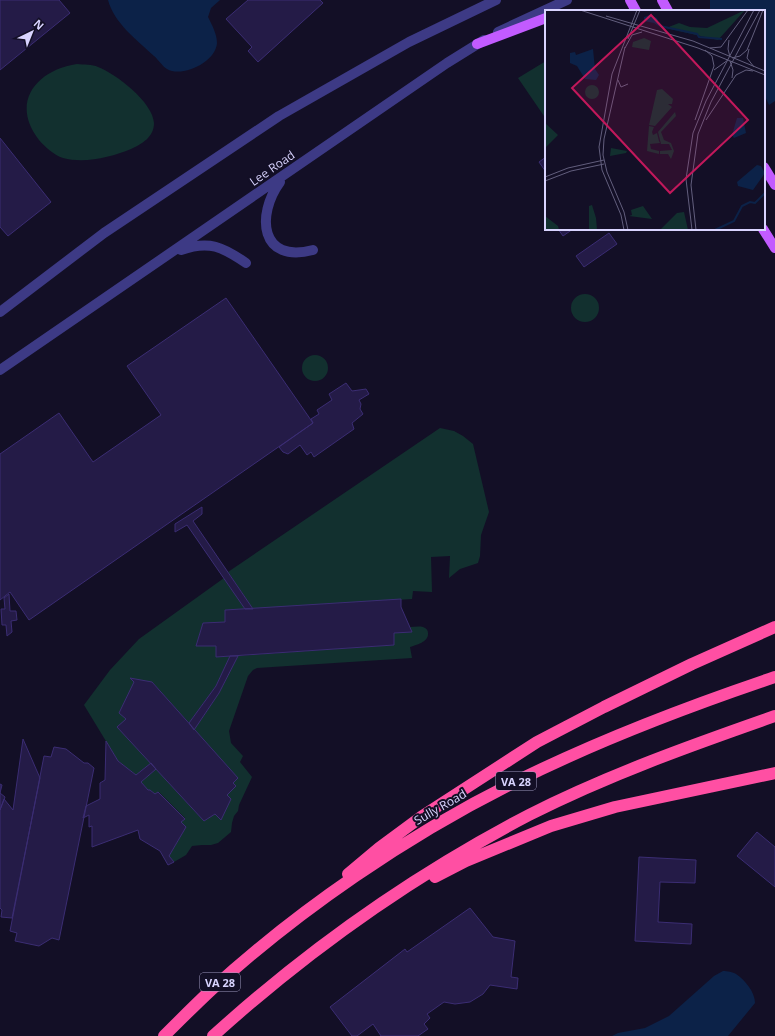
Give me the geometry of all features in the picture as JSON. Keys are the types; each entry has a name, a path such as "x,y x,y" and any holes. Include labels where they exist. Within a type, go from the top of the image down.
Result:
{"highway":[{"path":"280,932 392,838 421,817 538,742 651,684 775,627"},
{"name":"Sully Road","path":"164,1036 211,991 280,932 373,865 444,820 514,782 602,741 693,706 775,677"},
{"name":"VA 28","path":"213,1036 269,988 345,928 438,866 530,815 638,766 775,716"},
{"path":"345,928 408,891 466,861 552,826 615,807 775,772"}],"main road":[{"path":"630,0 635,10"},
{"path":"662,0 667,10"},
{"path":"477,44 545,18"},
{"path":"765,169 775,185"},
{"path":"764,230 775,248"}],"street":[{"path":"0,312 104,233 279,116 409,42 496,0"},
{"name":"Lee Road","path":"545,10 567,0"},
{"name":"Lee Road","path":"0,370 447,63 477,44 545,10"},
{"path":"285,175 273,192 269,201 265,218 267,233 275,246 281,250 294,254 312,250"},
{"path":"167,256 191,246 213,245 232,253 246,263"}],"green space":[{"path":"545,62 545,118 518,78"},
{"path":"77,64 93,65 106,71 123,82 141,98 152,115 154,123 152,132 147,139 131,149 115,155 89,160 71,160 60,157 41,143 31,126 27,113 27,101 32,90 39,81 50,73 62,67"},
{"path":"585,294 595,298 599,308 595,318 585,322 575,318 571,308 575,298"},
{"path":"315,355 324,359 328,368 324,377 315,381 306,377 302,368 306,359"},
{"path":"440,428 454,431 473,444 489,512 481,535 480,556 478,563 460,569 449,578 450,556 431,557 432,592 413,591 412,599 253,609 228,572"},
{"path":"224,578 245,609 225,610 225,622 203,623 196,646 216,646 216,657 230,656 216,686 189,723 152,682 136,683 126,719 151,763 136,775 118,761 84,705 110,670 139,639"},
{"path":"410,627 423,627 428,631 428,636 424,641 410,647 412,658 257,668 253,670 248,676 229,731 231,743 243,756 240,762 252,777 239,805 238,811 234,816 231,832 218,843 192,846 186,855 174,862 169,856 186,827 181,822 185,818 159,792 155,794 148,790 141,782 156,769 204,821 215,814 221,819 231,799 227,795 236,786 233,783 238,778 194,730 219,693 238,656 393,645 394,633 412,632"}],"water":[{"path":"108,0 220,0 211,8 208,17 216,36 217,43 215,50 205,62 189,70 173,71 167,69 121,24 115,16"},
{"path":"710,0 775,0 775,101 769,105 765,96 765,10 710,10"},
{"path":"723,971 735,973 743,980 749,987 755,999 755,1003 728,1036 612,1036 618,1033 645,1028 669,1016 714,976"}],"building":[{"path":"0,0 59,0 70,13 0,70"},
{"path":"248,0 320,0 323,3 258,62 248,51 252,47 226,19"},
{"path":"0,138 51,202 8,236 0,227"},
{"path":"545,158 545,171 539,162"},
{"path":"559,230 572,230 563,236"},
{"path":"609,233 617,244 584,267 576,256"},
{"path":"226,298 313,423 29,620 10,592 0,600 0,454 59,413 93,462 161,415 127,366"},
{"path":"346,383 352,391 366,389 369,394 359,400 361,404 360,409 363,414 352,423 354,429 314,457 311,452 307,455 300,445 288,454 283,452 279,447 313,423 311,419 319,414 317,410 332,400 329,394"},
{"path":"202,507 202,514 193,521 253,609 245,609 187,525 175,532 175,524"},
{"path":"9,594 10,611 16,611 17,620 11,621 12,632 7,636 6,625 2,625 1,609 5,609 4,598"},
{"path":"401,599 401,607 412,632 394,633 394,645 216,657 216,646 196,646 203,623 225,622 225,610"},
{"path":"230,656 238,656 219,693 194,730 189,723 216,686"},
{"path":"130,678 152,682 238,778 233,783 236,786 227,795 231,799 221,820 215,814 204,821 117,727 126,719 119,713 134,682"},
{"path":"23,739 40,778 12,918 1,917 0,810 4,799 13,810"},
{"path":"106,741 118,761 136,775 151,763 156,769 141,782 148,790 155,794 158,792 185,819 181,822 186,827 169,856 174,862 168,865 160,851 140,839 138,830 92,847 92,826 89,827 89,815 83,818 86,806 100,799 100,783 105,780"},
{"path":"54,747 66,749 84,763 88,763 94,768 59,940 52,938 39,946 15,941 17,933 10,931 44,756 51,757"},
{"path":"0,793 5,797 0,810"},
{"path":"757,832 775,847 775,887 737,856"},
{"path":"639,857 696,860 695,883 660,882 658,922 692,924 691,944 635,941"},
{"path":"470,908 493,937 515,941 511,977 518,978 517,989 490,985 483,994 470,1002 455,1004 444,1002 427,1014 430,1018 424,1024 428,1029 418,1036 381,1036 373,1024 357,1036 352,1036 330,1007 405,949 407,952"}]}
